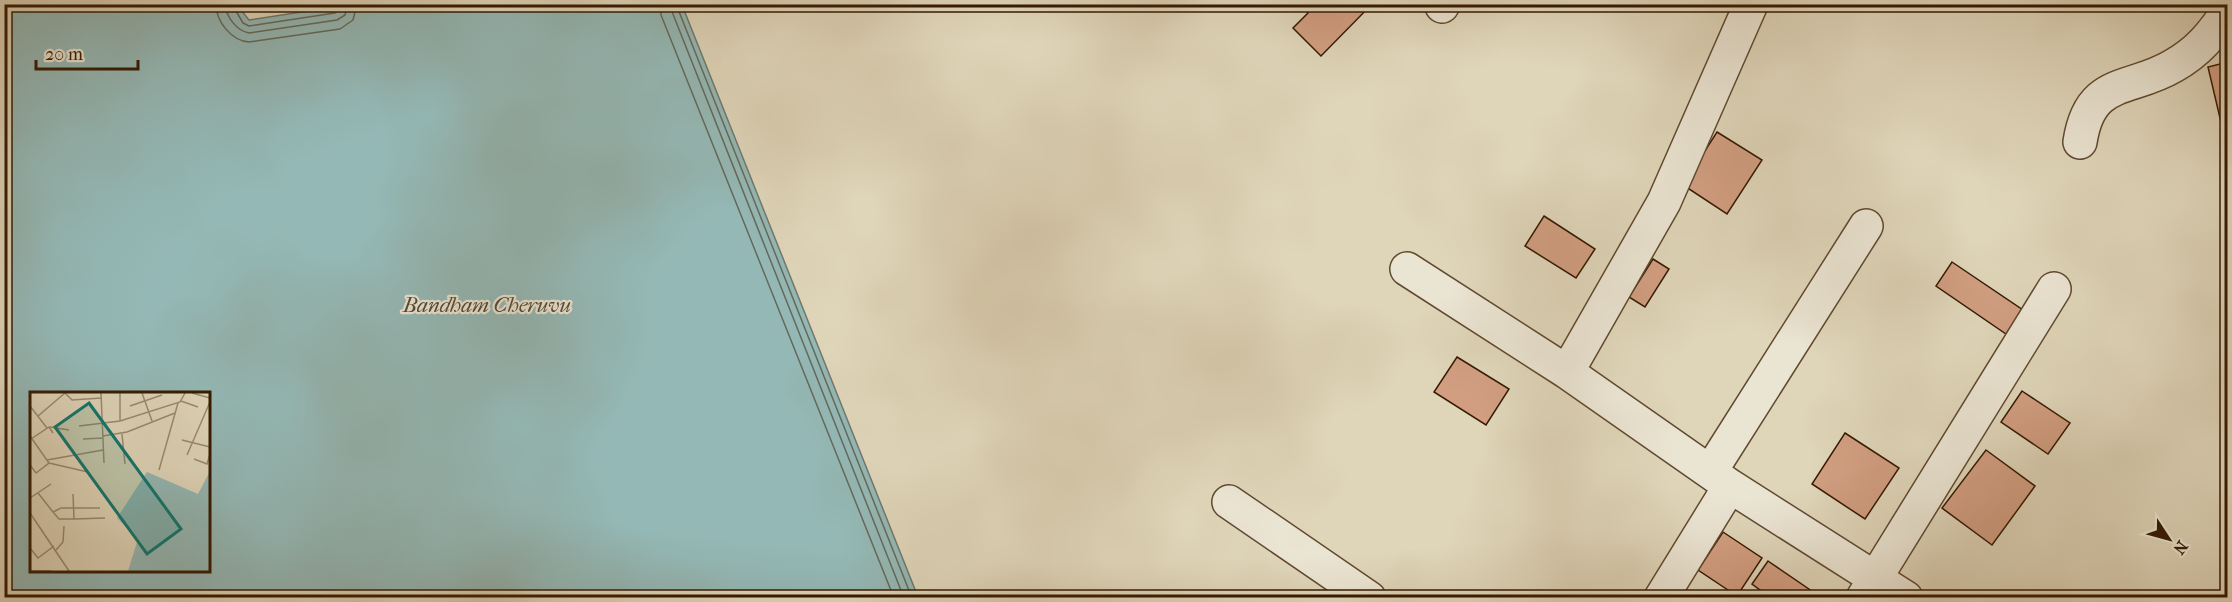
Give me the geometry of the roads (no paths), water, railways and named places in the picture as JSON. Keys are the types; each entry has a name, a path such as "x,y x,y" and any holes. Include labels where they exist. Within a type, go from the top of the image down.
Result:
{"street":[{"path":"1567,372 1664,202 1751,4"},
{"path":"2080,142 2086,115 2100,98 2114,89 2171,68 2194,53 2209,39 2228,11"},
{"path":"1661,597 1720,479 1866,226"},
{"path":"1407,269 1567,372 1869,587 1906,597"},
{"path":"1869,587 2054,290"},
{"path":"1229,502 1369,597"}],"water":[{"name":"Bandham Cheruvu","path":"354,4 682,5 918,597 5,597 5,5 237,5 249,20"}]}
